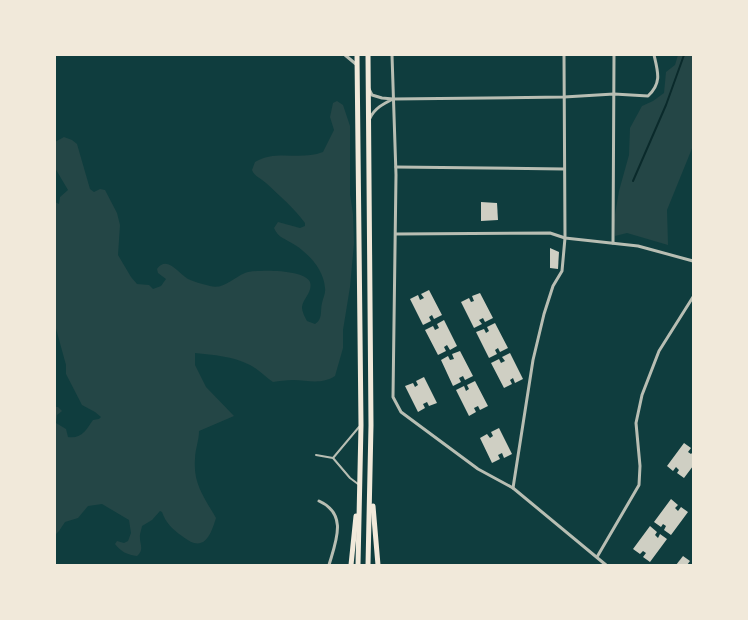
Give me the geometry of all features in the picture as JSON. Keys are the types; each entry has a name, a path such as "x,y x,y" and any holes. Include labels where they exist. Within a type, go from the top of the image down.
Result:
{"main road":[{"path":"351,565 360,485 361,425 357,55"},
{"path":"368,55 371,484 368,565"},
{"path":"371,484 378,565"},
{"path":"358,565 359,493"}],"street":[{"path":"345,55 357,65"},
{"path":"392,55 396,167 393,397 401,412 478,469 512,488 606,565"},
{"path":"512,488 533,360 553,286 562,271 565,238 564,55"},
{"path":"613,243 614,55"},
{"path":"368,88 372,95 393,99 564,97 614,94 648,96 654,90 658,80 654,55"},
{"path":"368,121 374,111 393,99"},
{"path":"396,167 564,168"},
{"path":"396,234 550,233 565,238 638,246 693,261"},
{"path":"597,558 638,485 640,466 636,423 642,395 659,351 693,297"},
{"path":"319,501 329,506 335,514 338,531 329,565"}],"lane":[{"path":"332,458 361,425"},
{"path":"316,455 332,458 350,478 360,485"}],"shaded area":[{"path":"678,55 693,55 693,146 667,210 668,245 627,233 615,236 614,220 619,191 629,155 630,128 642,106 664,93 666,72 675,65"},
{"path":"337,101 343,105 350,126 350,194 354,243 350,287 343,330 343,348 335,376 320,381 285,380 273,382 243,362 223,356 195,353 195,365 206,387 234,416 199,431 195,455 196,476 200,490 216,518 211,532 205,541 195,543 189,541 172,528 160,511 152,520 142,526 140,535 141,551 137,556 131,555 122,551 115,544 117,541 124,543 128,541 131,533 129,520 102,504 88,506 78,518 65,522 55,535 55,407 62,411 57,415 56,423 66,429 68,437 77,437 86,430 93,420 101,417 82,405 66,374 66,365 55,325 55,202 59,204 60,197 68,190 55,168 55,142 64,137 77,144 90,189 94,192 100,189 105,190 117,213 120,225 118,255 137,284 149,285 153,289 161,286 166,279 158,273 157,269 165,264 169,264 188,279 215,287 224,285 245,273 290,272 306,278 310,282 311,286 302,309 307,321 315,324 320,317 325,292 322,275 310,258 280,236 274,228 278,222 300,228 305,226 305,223 287,202 256,176 252,170 255,162 263,158 279,155 305,156 323,152 334,130 330,117 333,103"}],"building":[{"path":"481,202 497,203 498,220 481,221"},
{"path":"550,248 559,252 558,269 550,268"},
{"path":"429,290 442,315 434,319 432,315 429,317 431,321 423,325 410,299 418,295 420,300 424,298 421,294"},
{"path":"480,293 493,318 485,322 483,318 479,320 482,324 474,328 461,302 469,298 471,302 474,301 472,296"},
{"path":"444,320 457,346 450,350 447,345 444,347 446,351 438,355 425,330 433,326 435,330 439,328 437,324"},
{"path":"495,323 508,348 500,352 498,348 495,350 497,354 489,358 476,332 484,329 486,333 489,331 487,327"},
{"path":"460,351 473,376 465,380 463,376 459,378 461,382 453,386 441,360 448,356 450,360 454,359 452,354"},
{"path":"510,353 523,379 515,383 513,378 510,380 512,384 504,388 491,363 499,359 501,363 505,361 502,357"},
{"path":"424,377 437,403 429,406 427,402 423,404 425,408 418,412 405,386 413,383 415,387 418,385 416,381"},
{"path":"475,381 488,406 480,410 478,406 474,408 476,412 469,416 456,390 464,386 466,391 469,389 467,385"},
{"path":"499,428 512,454 504,458 502,453 498,455 500,459 492,463 480,438 487,434 490,438 493,436 491,432"},
{"path":"684,443 691,448 688,452 691,454 693,452 693,466 684,478 677,473 679,470 676,467 673,471 667,466"},
{"path":"671,499 678,505 675,508 678,511 681,507 688,512 671,535 664,530 666,526 663,524 661,527 654,522"},
{"path":"650,526 657,532 655,535 658,538 660,534 667,539 650,562 643,557 646,553 643,551 640,554 633,549"},
{"path":"683,556 690,561 687,565 676,565"}],"waterway":[{"path":"633,181 666,105 684,55"}]}
